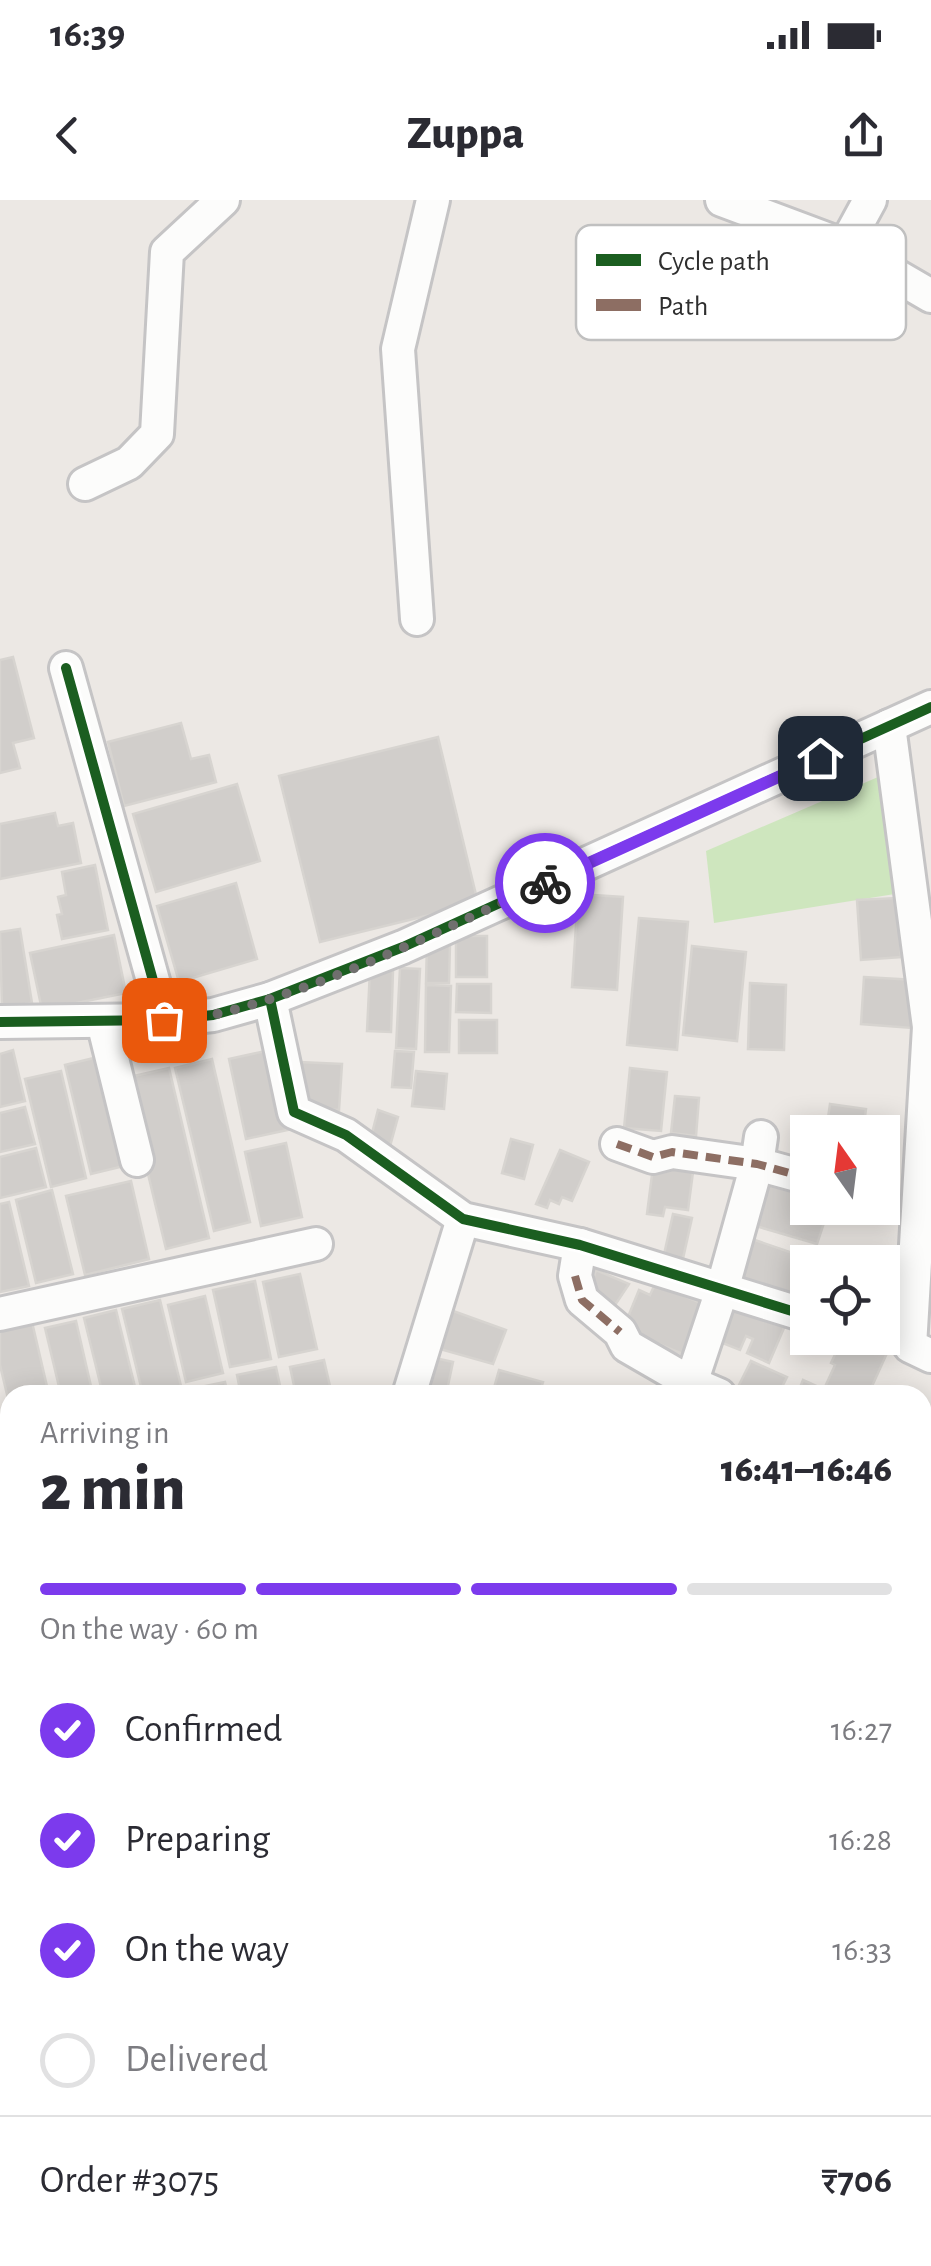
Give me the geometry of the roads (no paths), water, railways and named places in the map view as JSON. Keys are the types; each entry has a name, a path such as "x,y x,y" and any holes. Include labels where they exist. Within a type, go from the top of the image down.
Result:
{"street":[{"path":"85,484 129,463 157,434 167,252 223,200"},
{"path":"417,619 398,349 433,200"},
{"path":"722,200 788,225"},
{"path":"856,225 870,200"},
{"path":"906,282 931,296"},
{"path":"66,668 164,1020"},
{"path":"0,1022 164,1020 213,1015 270,999 403,947 931,707"},
{"path":"890,726 930,1027 907,1347"},
{"path":"270,999 294,1112 346,1135 462,1219 580,1246 790,1311"},
{"path":"103,1022 137,1160"},
{"path":"617,1144 653,1158 672,1152 759,1150 790,1168"},
{"path":"706,1385 722,1290 759,1150"},
{"path":"412,1385 462,1219"},
{"path":"0,1314 316,1244"},
{"path":"580,1246 575,1276 582,1300 620,1332 627,1346 698,1385"}]}
